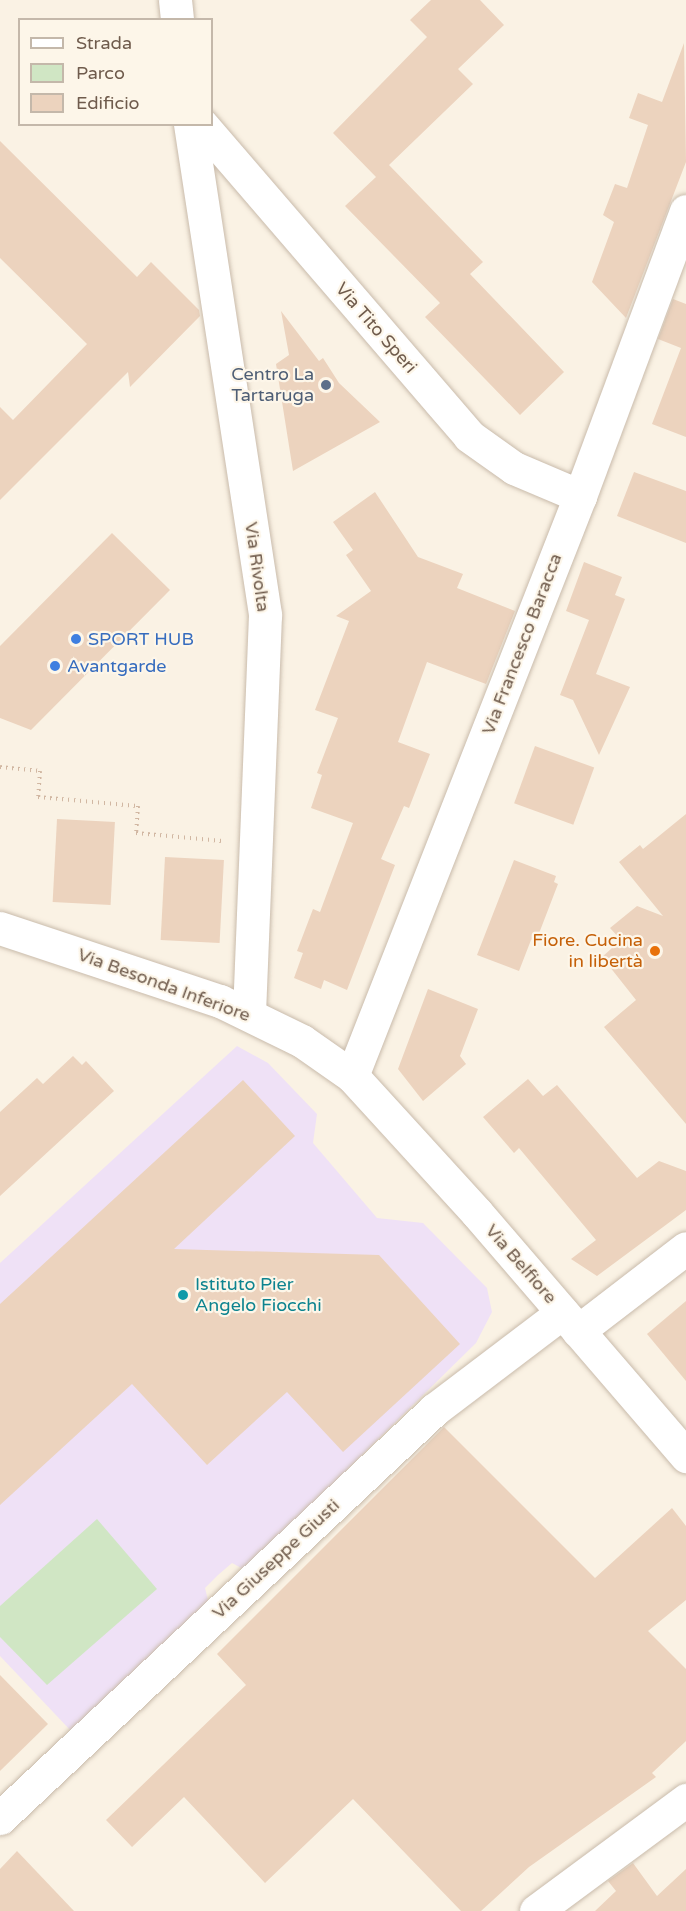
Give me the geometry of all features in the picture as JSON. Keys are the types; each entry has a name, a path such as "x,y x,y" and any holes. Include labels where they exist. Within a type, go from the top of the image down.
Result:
{"street":[{"path":"175,0 177,18"},
{"name":"Via Rivolta","path":"190,126 266,615 249,1014"},
{"name":"Via Tito Speri","path":"203,126 469,436 514,468 580,496"},
{"name":"Via Francesco Baracca","path":"352,1076 580,496 686,211"},
{"name":"Via Besonda Inferiore","path":"0,928 249,1014 302,1041 352,1076"},
{"name":"Via Belfiore","path":"352,1076 686,1456"},
{"name":"Via Giuseppe Giusti","path":"0,1818 434,1410 686,1248"},
{"path":"536,1911 686,1800"}],"path":[{"path":"0,767 40,771 38,797 138,806 136,833 256,844"}],"shaded area":[{"path":"237,1046 268,1063 317,1114 313,1143 377,1218 423,1223 487,1288 492,1312 476,1343 245,1570 232,1563 218,1575 205,1588 210,1608 72,1732 0,1656 0,1263"}],"green space":[{"path":"97,1519 157,1589 47,1685 0,1637 0,1606"}],"building":[{"path":"431,0 480,0 504,25 458,69 473,84 389,165 483,262 470,274 564,372 520,415 425,317 440,303 345,206 376,177 333,133 427,37 410,20"},
{"path":"684,43 686,162 626,318 592,282 614,222 603,215 615,184 627,188 648,125 629,118 638,93 662,102"},
{"path":"0,141 137,277 151,262 199,310 200,316 130,387 128,372 0,500 0,407 13,420 87,344 0,258"},
{"path":"673,299 686,304 686,437 652,424 681,348 658,339"},
{"path":"281,311 319,361 323,358 339,383 380,422 293,471 276,364 289,355"},
{"path":"634,472 686,491 686,543 617,516"},
{"path":"375,492 418,557 463,574 457,588 515,611 486,684 427,662 398,742 430,754 409,808 404,806 381,859 395,865 347,990 324,980 321,989 294,978 303,953 297,951 313,909 320,912 353,823 311,808 322,775 317,773 338,718 315,710 349,621 336,616 371,591 346,555 353,550 333,522"},
{"path":"112,533 170,590 31,730 0,718 0,646"},
{"path":"584,562 622,577 615,595 625,599 596,674 630,687 599,755 573,700 560,695 589,620 566,611"},
{"path":"535,746 594,768 573,825 514,803"},
{"path":"686,814 686,1124 604,1027 636,1000 602,957 621,940 610,928 637,906 663,916 619,862 640,845 643,849"},
{"path":"57,819 115,822 111,905 53,902"},
{"path":"165,857 224,860 220,943 161,940"},
{"path":"514,860 556,876 554,882 558,884 538,936 531,940 519,971 477,955"},
{"path":"428,989 478,1009 460,1056 466,1064 423,1101 398,1069"},
{"path":"73,1056 82,1065 86,1061 114,1091 0,1196 0,1112 37,1078 43,1084"},
{"path":"528,1079 543,1096 557,1085 637,1178 659,1161 686,1171 686,1210 597,1276 571,1259 596,1240 519,1148 514,1153 483,1117"},
{"name":"Istituto Pier Angelo Fiocchi","path":"243,1080 295,1136 174,1249 379,1255 460,1344 343,1452 287,1392 207,1465 132,1384 0,1505 0,1304"},
{"path":"686,1301 686,1381 647,1334"},
{"path":"444,1427 595,1578 672,1508 686,1526 686,1600 648,1631 686,1669 686,1741 652,1773 656,1777 529,1867 481,1911 461,1911 353,1799 265,1883 184,1797 132,1847 106,1820 246,1685 217,1654"},
{"path":"0,1675 48,1724 0,1771"},
{"path":"17,1851 74,1911 0,1911 0,1869"},
{"path":"633,1863 657,1896 686,1869 686,1911 595,1911 616,1891 608,1881"}],"place":[{"name":"Centro La Tartaruga","path":"326,385"},
{"name":"SPORT HUB","path":"76,639"},
{"name":"Avantgarde","path":"55,666"},
{"name":"Fiore. Cucina in libertà","path":"655,951"},
{"name":"Istituto Pier Angelo Fiocchi","path":"183,1295"}]}
